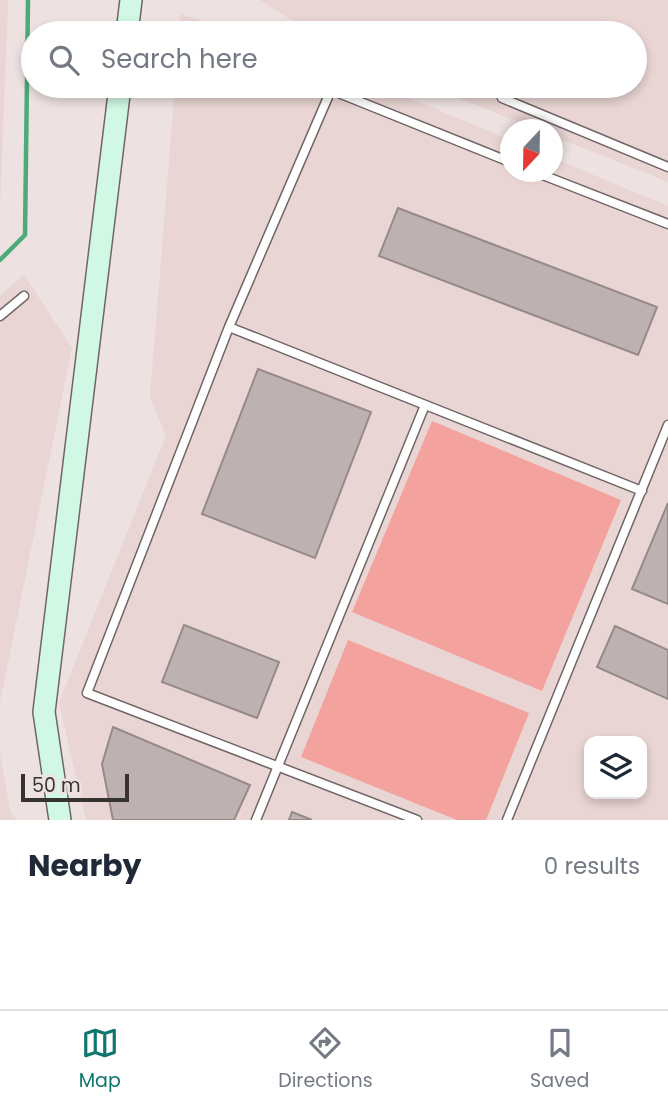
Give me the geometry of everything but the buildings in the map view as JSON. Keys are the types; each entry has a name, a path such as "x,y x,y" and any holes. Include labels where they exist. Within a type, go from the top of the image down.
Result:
{"street":[{"path":"128,21 131,0"},
{"path":"60,820 44,712 119,98"}],"lane":[{"path":"328,98 229,327 87,693 417,820"},
{"path":"351,98 500,158"},
{"path":"502,98 668,167"},
{"path":"561,182 668,224"},
{"path":"0,316 24,296"},
{"path":"229,327 642,491"},
{"path":"256,820 425,405"},
{"path":"508,820 668,425"}],"shaded area":[{"path":"0,0 7,0 8,5 0,206"},
{"path":"260,0 668,0 668,182 563,140 563,119 511,119 458,98 647,98 647,21 292,21"},
{"path":"181,14 203,21 180,21"},
{"path":"174,98 410,98 500,136 500,182 563,182 563,162 668,206 668,820 86,820 59,703 166,436 150,396"},
{"path":"24,275 72,348 0,702 0,295"},
{"path":"432,421 621,500 542,691 352,612"},
{"path":"348,640 529,713 486,820 457,820 301,757"},
{"path":"0,752 10,811 17,820 0,820"}],"waterway":[{"path":"28,0 28,21"},
{"path":"0,260 25,235 27,98"}]}
